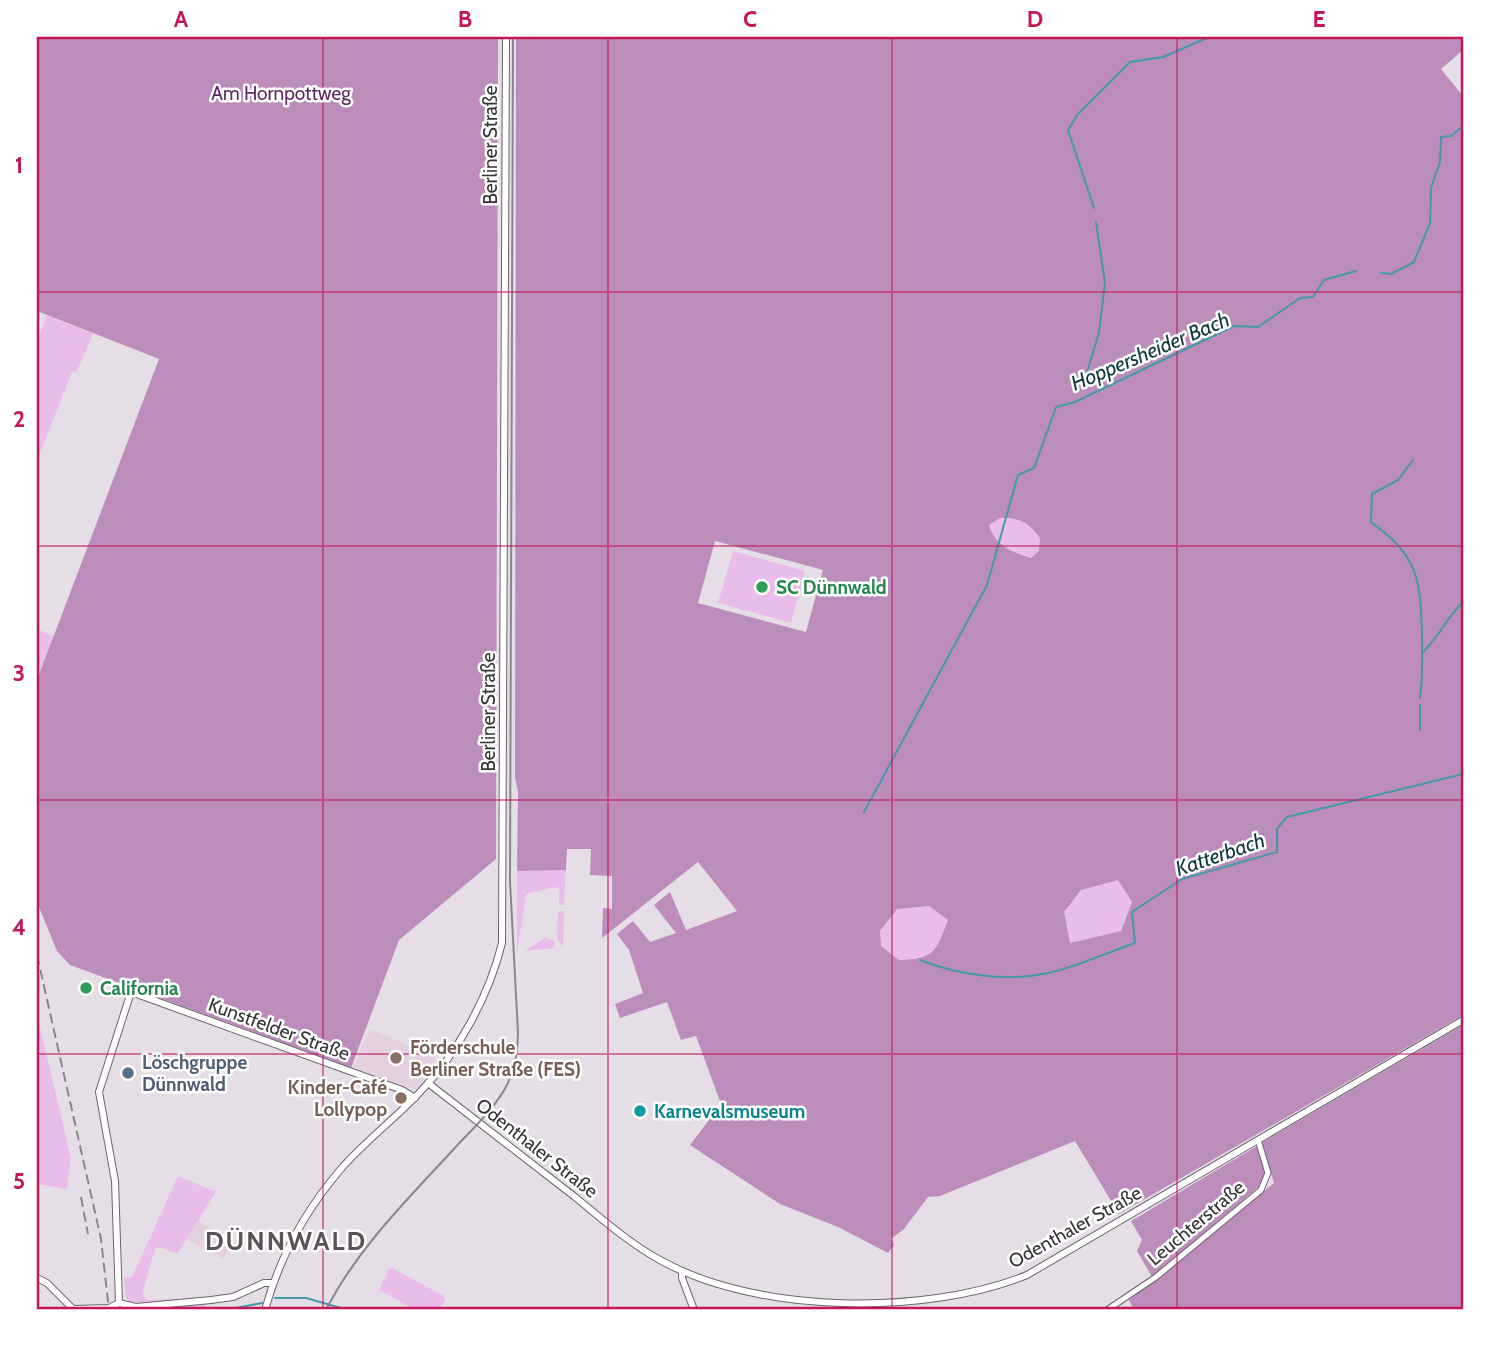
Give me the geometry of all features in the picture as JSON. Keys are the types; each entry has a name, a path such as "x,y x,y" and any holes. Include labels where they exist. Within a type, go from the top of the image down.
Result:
{"main road":[{"name":"Berliner Straße","path":"265,1310 282,1260 332,1181 415,1098 453,1051 494,969 503,935 506,37"},
{"name":"Kunstfelder Straße","path":"119,1303 115,1181 99,1092 131,992 402,1090 415,1098"},
{"name":"Odenthaler Straße","path":"428,1083 643,1250 682,1271 742,1289 863,1304 915,1302 987,1290 1045,1266 1463,1020"},
{"path":"682,1271 694,1310"},
{"path":"37,1278 47,1283 73,1309 109,1308 119,1303 144,1306 211,1300 233,1297 264,1283 272,1283"}],"street":[{"name":"Leuchterstraße","path":"1107,1310 1156,1277 1261,1190 1268,1172 1258,1140"}],"shaded area":[{"path":"47,315 93,334 76,373 72,372 40,453 37,452 37,341"},
{"path":"1000,518 1023,522 1036,533 1040,539 1039,551 1032,558 1011,550 995,538 989,525"},
{"name":"SC Dünnwald","path":"733,551 805,571 791,623 718,603"},
{"path":"37,629 54,637 37,680"},
{"path":"566,870 564,905 559,905 559,890 556,887 526,894 521,885 526,895 517,953 517,871"},
{"path":"1118,879 1132,902 1121,931 1070,943 1063,912 1081,890"},
{"path":"929,906 948,920 932,952 919,958 898,960 881,946 880,931 897,908"},
{"path":"562,911 563,947 557,939 558,913"},
{"path":"546,937 554,941 555,948 525,951"},
{"path":"37,1015 71,1158 67,1189 37,1184"},
{"name":"Förderschule Berliner Straße (FES)","path":"369,1029 436,1057 437,1061 418,1088 412,1089 353,1068"},
{"path":"178,1176 216,1192 177,1254 160,1247 155,1249 142,1294 147,1300 199,1298 139,1304 141,1302 130,1302 126,1298 124,1278 132,1277"},
{"path":"198,1220 232,1243 223,1259 187,1239"},
{"path":"392,1268 444,1296 445,1301 439,1310 416,1310 379,1290"},
{"path":"205,1304 206,1310 133,1310"}],"green space":[{"name":"Am Hornpottweg","path":"37,37 498,37 496,859 399,940 351,1068 70,965 57,951 37,902 37,680 159,359 37,311"},
{"path":"516,37 1463,37 1463,50 1441,69 1463,96 1463,1015 1119,1214 1075,1141 940,1196 928,1197 904,1229 891,1239 894,1245 888,1253 838,1227 780,1204 690,1145 721,1104 696,1036 681,1040 667,1002 620,1018 615,1004 643,993 629,950 617,934 633,921 650,942 676,933 654,905 670,892 686,930 737,911 698,862 602,938 603,908 612,909 612,876 590,875 591,849 567,849 566,870 517,871 518,792 515,777","holes":["1000,518 1023,522 1040,539 1039,551 1031,558 1011,550 995,538 989,525","715,541 823,570 806,632 698,603","1118,880 1132,902 1121,931 1070,943 1064,912 1081,890","929,906 948,920 932,952 920,958 899,960 881,946 880,931 897,909"]},
{"path":"1463,1025 1463,1310 1134,1310 1129,1300 1274,1183 1261,1143"},
{"path":"1257,1146 1265,1171 1261,1185 1152,1277 1137,1251 1142,1240 1131,1221"}],"waterway":[{"path":"1094,208 1068,130 1078,114 1130,62 1163,57 1209,37"},
{"name":"Hoppersheider Bach","path":"1381,273 1391,274 1414,262 1430,223 1431,188 1440,162 1441,137 1451,136 1463,126"},
{"path":"1083,386 1099,332 1105,283 1096,222"},
{"name":"Hoppersheider Bach","path":"864,812 987,585 1018,475 1034,468 1056,407 1075,402 1234,326 1258,327 1300,298 1313,297 1324,280 1356,271"},
{"path":"1413,460 1398,480 1372,494 1371,522 1399,546 1417,583 1422,633 1420,698"},
{"path":"1423,652 1463,602"},
{"path":"1420,705 1420,730"},
{"name":"Katterbach","path":"920,960 950,970 1000,977 1032,976 1081,964 1135,943 1132,912 1182,879 1277,852 1277,829 1287,817 1463,774"},
{"path":"275,1298 306,1298 348,1310"},
{"path":"225,1310 262,1303"}],"tram line":[{"path":"326,1310 352,1266 383,1226 496,1103 510,1079 517,1053 510,881 513,37"}],"railway":[{"path":"37,955 101,1239 109,1310"},
{"path":"81,1197 88,1234"}],"place":[{"name":"SC Dünnwald","path":"762,587"},
{"name":"California","path":"86,988"},
{"name":"Förderschule Berliner Straße (FES)","path":"396,1058"},
{"name":"Löschgruppe Dünnwald","path":"128,1073"},
{"name":"Kinder-Café Lollypop","path":"401,1098"},
{"name":"Karnevalsmuseum","path":"640,1111"}],"district":[{"name":"DÜNNWALD","path":"286,1241"}]}
